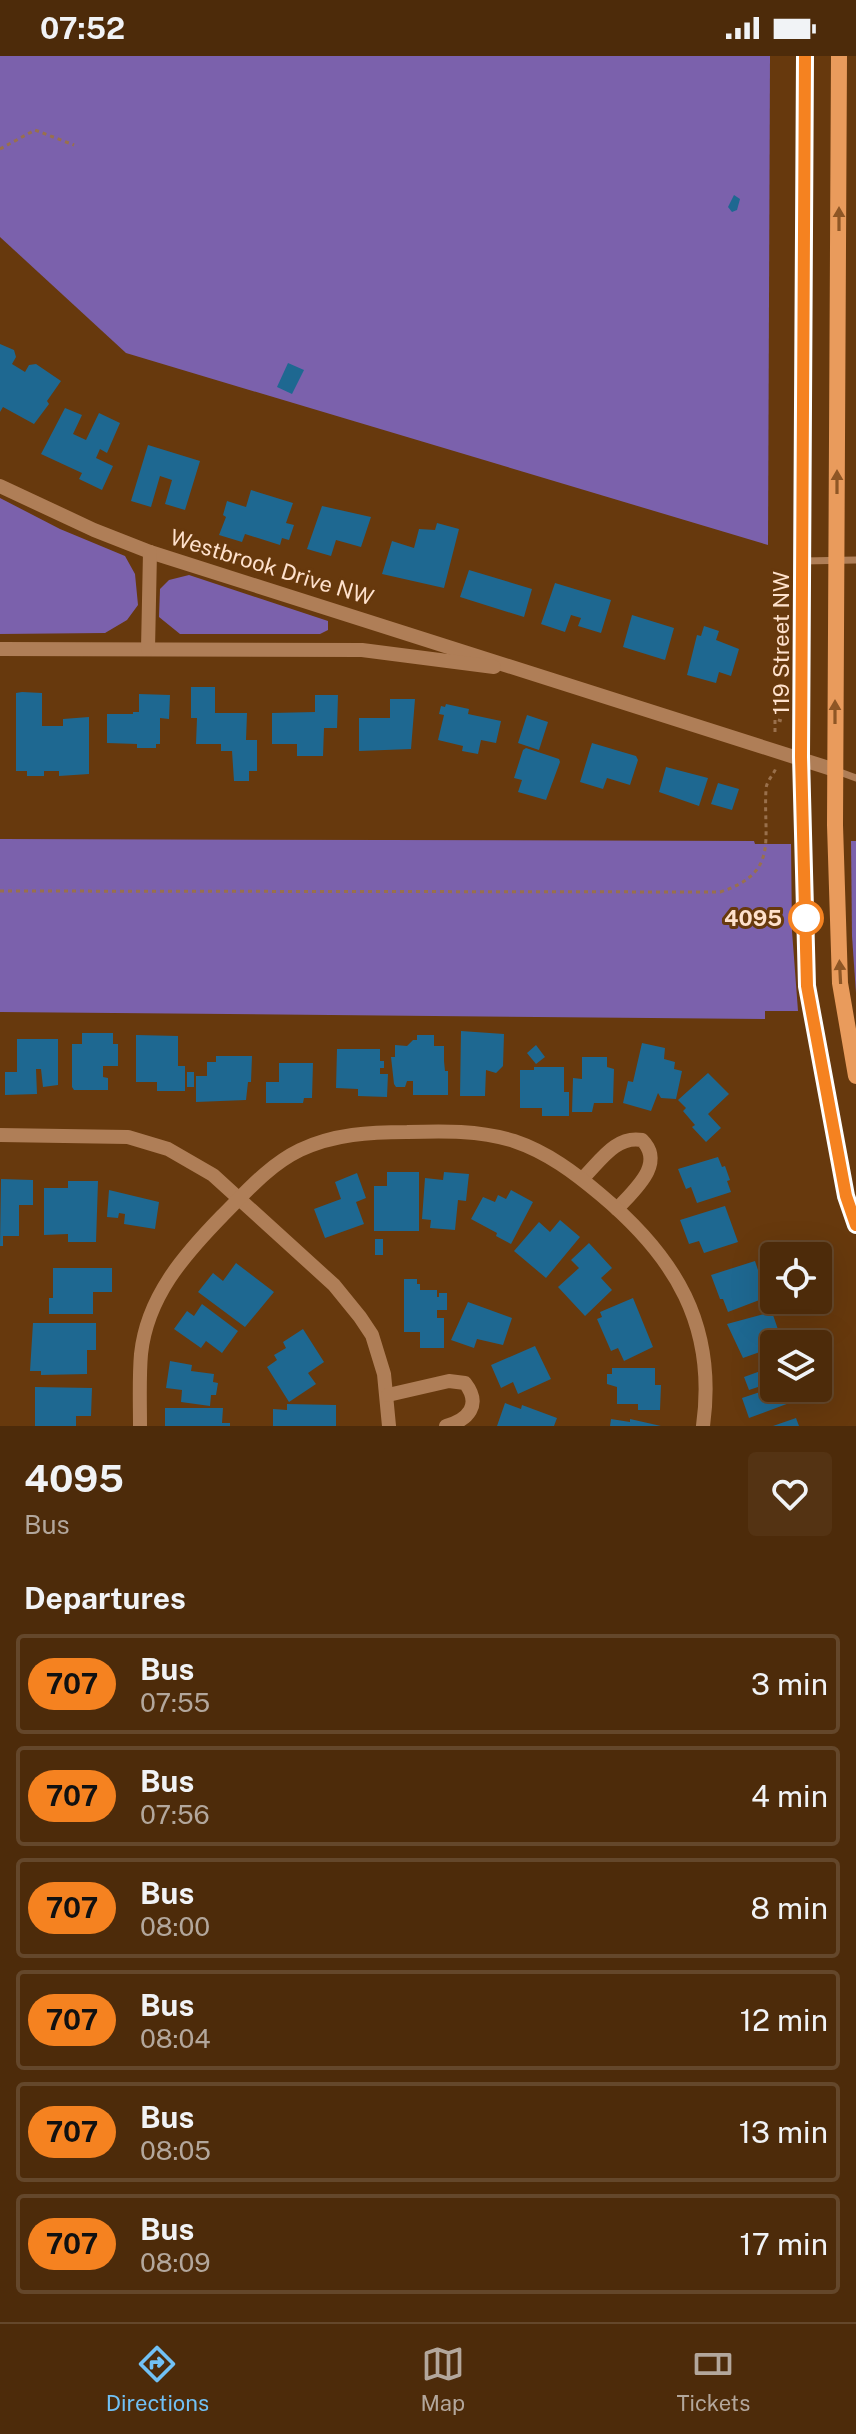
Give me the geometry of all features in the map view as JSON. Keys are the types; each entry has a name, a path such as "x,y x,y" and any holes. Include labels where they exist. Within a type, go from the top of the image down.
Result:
{"main road":[{"name":"119 Street NW","path":"805,56 801,757 807,986 846,1196 856,1225"},
{"path":"839,56 835,770 840,983 856,1076"}],"street":[{"name":"Westbrook Drive NW","path":"0,486 94,530 150,552 835,770"},
{"path":"148,649 150,552"},
{"name":"Westbrook Drive NW","path":"0,649 362,650 538,673"},
{"path":"140,1426 141,1351 151,1312 176,1267 240,1197 272,1168 298,1151 330,1139 368,1132 453,1131 495,1136 536,1150 582,1179 637,1226 662,1255 690,1307 704,1368 703,1426"},
{"path":"0,1135 100,1134 150,1142 192,1161 240,1197 334,1285 360,1317 372,1335 388,1395 389,1426"},
{"path":"582,1179 617,1144 625,1140 642,1140 652,1158 651,1167 617,1209"},
{"path":"388,1395 449,1381 465,1383 473,1398 471,1413 446,1426"}],"lane":[{"path":"803,561 856,560"},
{"path":"835,770 856,778"}],"path":[{"path":"0,149 35,130 74,145"},
{"path":"0,891 720,892 739,886 753,876 763,863 767,846 766,786 776,772"}],"shaded area":[{"path":"0,56 770,56 768,545 126,353 0,237"},
{"path":"0,498 60,529 125,556 135,574 138,605 127,620 105,633 0,634"},
{"path":"189,575 328,621 328,630 320,634 180,634 159,617 160,589 169,580"},
{"path":"0,839 754,841 755,844 791,844 792,931 798,1011 765,1011 765,1019 0,1012"},
{"path":"851,841 856,841 856,993 852,936"}],"building":[{"path":"734,195 740,199 737,210 732,212 728,207"},
{"path":"0,344 14,350 16,357 12,364 25,372 29,365 36,364 61,381 34,424 3,407 0,412"},
{"path":"288,363 304,370 292,394 277,387"},
{"path":"65,408 82,415 73,434 86,440 99,413 120,423 107,453 100,449 96,458 113,466 102,490 79,479 82,473 41,454"},
{"path":"148,445 200,461 185,510 165,504 172,480 160,476 151,507 131,501"},
{"path":"251,490 293,503 286,523 294,525 289,540 282,538 280,545 245,534 242,542 219,535 226,517 223,515 227,501 246,507"},
{"path":"322,506 371,517 361,547 336,540 331,556 307,549"},
{"path":"437,523 459,529 444,588 382,574 392,541 414,548 419,529 435,530"},
{"path":"469,570 532,589 524,617 460,597"},
{"path":"555,583 611,600 601,633 578,626 581,618 571,615 565,632 541,624"},
{"path":"632,615 674,628 665,660 623,647"},
{"path":"704,626 719,631 716,640 739,649 731,676 719,672 716,683 687,675 697,635 701,636"},
{"path":"191,687 215,687 215,713 247,713 246,740 257,740 257,771 249,771 249,781 234,781 232,751 221,751 221,744 196,744 197,718 191,718"},
{"path":"16,693 42,693 42,726 63,726 63,719 89,717 89,774 59,776 59,771 44,771 44,776 27,776 27,771 16,771"},
{"path":"139,694 170,695 169,719 160,718 160,744 156,744 156,748 137,748 137,744 107,743 107,714 139,712"},
{"path":"315,695 338,695 337,728 324,728 323,756 297,756 297,744 272,744 272,713 315,712"},
{"path":"390,699 415,699 411,749 359,751 359,718 390,718"},
{"path":"446,704 469,709 468,714 501,721 496,743 481,740 478,754 462,751 463,746 438,740 444,715 439,714 441,706 445,707"},
{"path":"527,715 548,722 539,750 518,743"},
{"path":"592,743 636,756 638,760 630,785 607,778 603,789 580,782"},
{"path":"526,748 559,759 546,800 518,792 522,780 514,778"},
{"path":"666,767 708,778 699,806 659,792"},
{"path":"718,783 739,789 732,810 711,804"},
{"path":"461,1031 504,1034 503,1066 496,1073 486,1070 485,1096 460,1096"},
{"path":"82,1033 113,1033 113,1044 118,1044 118,1066 103,1066 103,1077 108,1078 108,1090 74,1090 72,1087 72,1044 82,1044"},
{"path":"136,1035 178,1036 178,1066 185,1066 185,1091 157,1091 157,1082 136,1082"},
{"path":"417,1035 434,1035 434,1046 444,1046 448,1095 413,1095 413,1081 407,1081 405,1087 394,1084 391,1057 395,1057 395,1045 407,1046 417,1040"},
{"path":"17,1039 58,1039 58,1085 43,1087 41,1069 36,1069 37,1094 5,1095 5,1072 17,1072"},
{"path":"642,1043 665,1048 664,1059 675,1062 674,1069 682,1071 676,1099 661,1098 658,1093 651,1111 623,1103 628,1081 633,1082"},
{"path":"536,1045 545,1057 536,1064 527,1053"},
{"path":"337,1049 380,1049 380,1061 384,1061 384,1068 380,1068 380,1074 388,1074 387,1097 358,1096 358,1089 336,1088"},
{"path":"216,1056 252,1056 251,1082 248,1082 246,1100 196,1102 196,1076 207,1076 207,1062 216,1062"},
{"path":"582,1057 607,1057 607,1067 614,1069 613,1103 594,1103 592,1112 572,1112 573,1078 582,1079"},
{"path":"279,1063 313,1063 312,1098 304,1098 303,1103 266,1103 266,1082 279,1082"},
{"path":"534,1067 564,1067 564,1092 569,1092 569,1116 542,1116 542,1108 520,1108 520,1070 534,1070"},
{"path":"187,1072 194,1072 194,1087 187,1087"},
{"path":"708,1073 729,1094 708,1114 721,1128 706,1142 692,1127 695,1125 678,1100"},
{"path":"718,1157 722,1167 725,1166 731,1192 697,1203 691,1187 686,1189 678,1169"},
{"path":"387,1172 419,1172 419,1231 374,1231 374,1186 387,1186"},
{"path":"444,1172 469,1174 466,1201 458,1200 455,1230 430,1228 431,1220 422,1219 425,1178 443,1180"},
{"path":"357,1173 366,1198 356,1202 364,1224 325,1238 314,1209 341,1199 335,1182"},
{"path":"1,1179 33,1180 33,1205 19,1205 19,1236 3,1236 3,1246 0,1246"},
{"path":"68,1181 98,1181 96,1242 68,1242 68,1234 44,1235 44,1188 68,1188"},
{"path":"109,1190 159,1202 155,1229 124,1224 125,1214 119,1213 118,1218 107,1217"},
{"path":"511,1190 533,1202 511,1244 471,1219 483,1197 495,1202 498,1195 506,1199"},
{"path":"725,1206 738,1242 704,1253 699,1241 689,1244 680,1220"},
{"path":"560,1220 580,1237 546,1278 514,1251 539,1222 550,1232"},
{"path":"375,1239 383,1239 383,1255 375,1255"},
{"path":"589,1243 612,1268 601,1278 612,1290 585,1316 558,1287 579,1268 571,1260"},
{"path":"755,1261 760,1276 760,1300 728,1312 711,1275"},
{"path":"236,1263 274,1292 245,1327 198,1292 213,1273 223,1281"},
{"path":"53,1268 112,1268 112,1292 93,1292 93,1314 49,1314 49,1298 53,1298"},
{"path":"404,1279 417,1279 420,1290 437,1290 437,1297 439,1293 447,1293 447,1310 437,1310 437,1318 444,1318 444,1348 420,1348 420,1332 404,1332"},
{"path":"633,1298 653,1347 624,1361 618,1348 611,1351 597,1319 602,1317 600,1312"},
{"path":"468,1302 512,1318 503,1345 477,1339 474,1348 451,1340"},
{"path":"202,1304 238,1331 222,1353 206,1341 201,1348 174,1329 187,1311 194,1316"},
{"path":"768,1314 773,1315 778,1330 760,1330 760,1352 743,1358 727,1324"},
{"path":"33,1323 96,1323 96,1350 87,1350 87,1374 41,1375 41,1371 30,1371"},
{"path":"303,1329 324,1362 308,1373 316,1384 289,1402 267,1367 277,1360 274,1355 286,1348 283,1342"},
{"path":"535,1346 551,1379 518,1394 513,1382 501,1388 491,1365"},
{"path":"170,1361 192,1365 191,1371 214,1374 213,1382 218,1383 216,1395 211,1395 210,1406 181,1402 182,1390 166,1388"},
{"path":"612,1368 655,1368 655,1385 661,1385 660,1410 638,1410 638,1404 617,1404 617,1387 607,1384 607,1374 612,1374"},
{"path":"760,1371 760,1392 758,1387 749,1390 744,1377"},
{"path":"35,1387 92,1388 91,1416 76,1416 76,1426 35,1426"},
{"path":"760,1392 760,1402 792,1402 749,1418 742,1398"},
{"path":"505,1403 521,1409 522,1405 557,1418 554,1426 497,1426"},
{"path":"287,1404 336,1405 336,1426 273,1426 273,1409 287,1410"},
{"path":"165,1408 223,1408 222,1423 230,1423 230,1426 165,1426"},
{"path":"796,1418 799,1426 773,1426"},
{"path":"611,1419 630,1422 630,1419 661,1426 610,1426"}],"bus line":[{"name":"707","path":"805,56 801,757 807,986 846,1196 856,1225"}],"place":[{"name":"4095","path":"806,918"}]}
